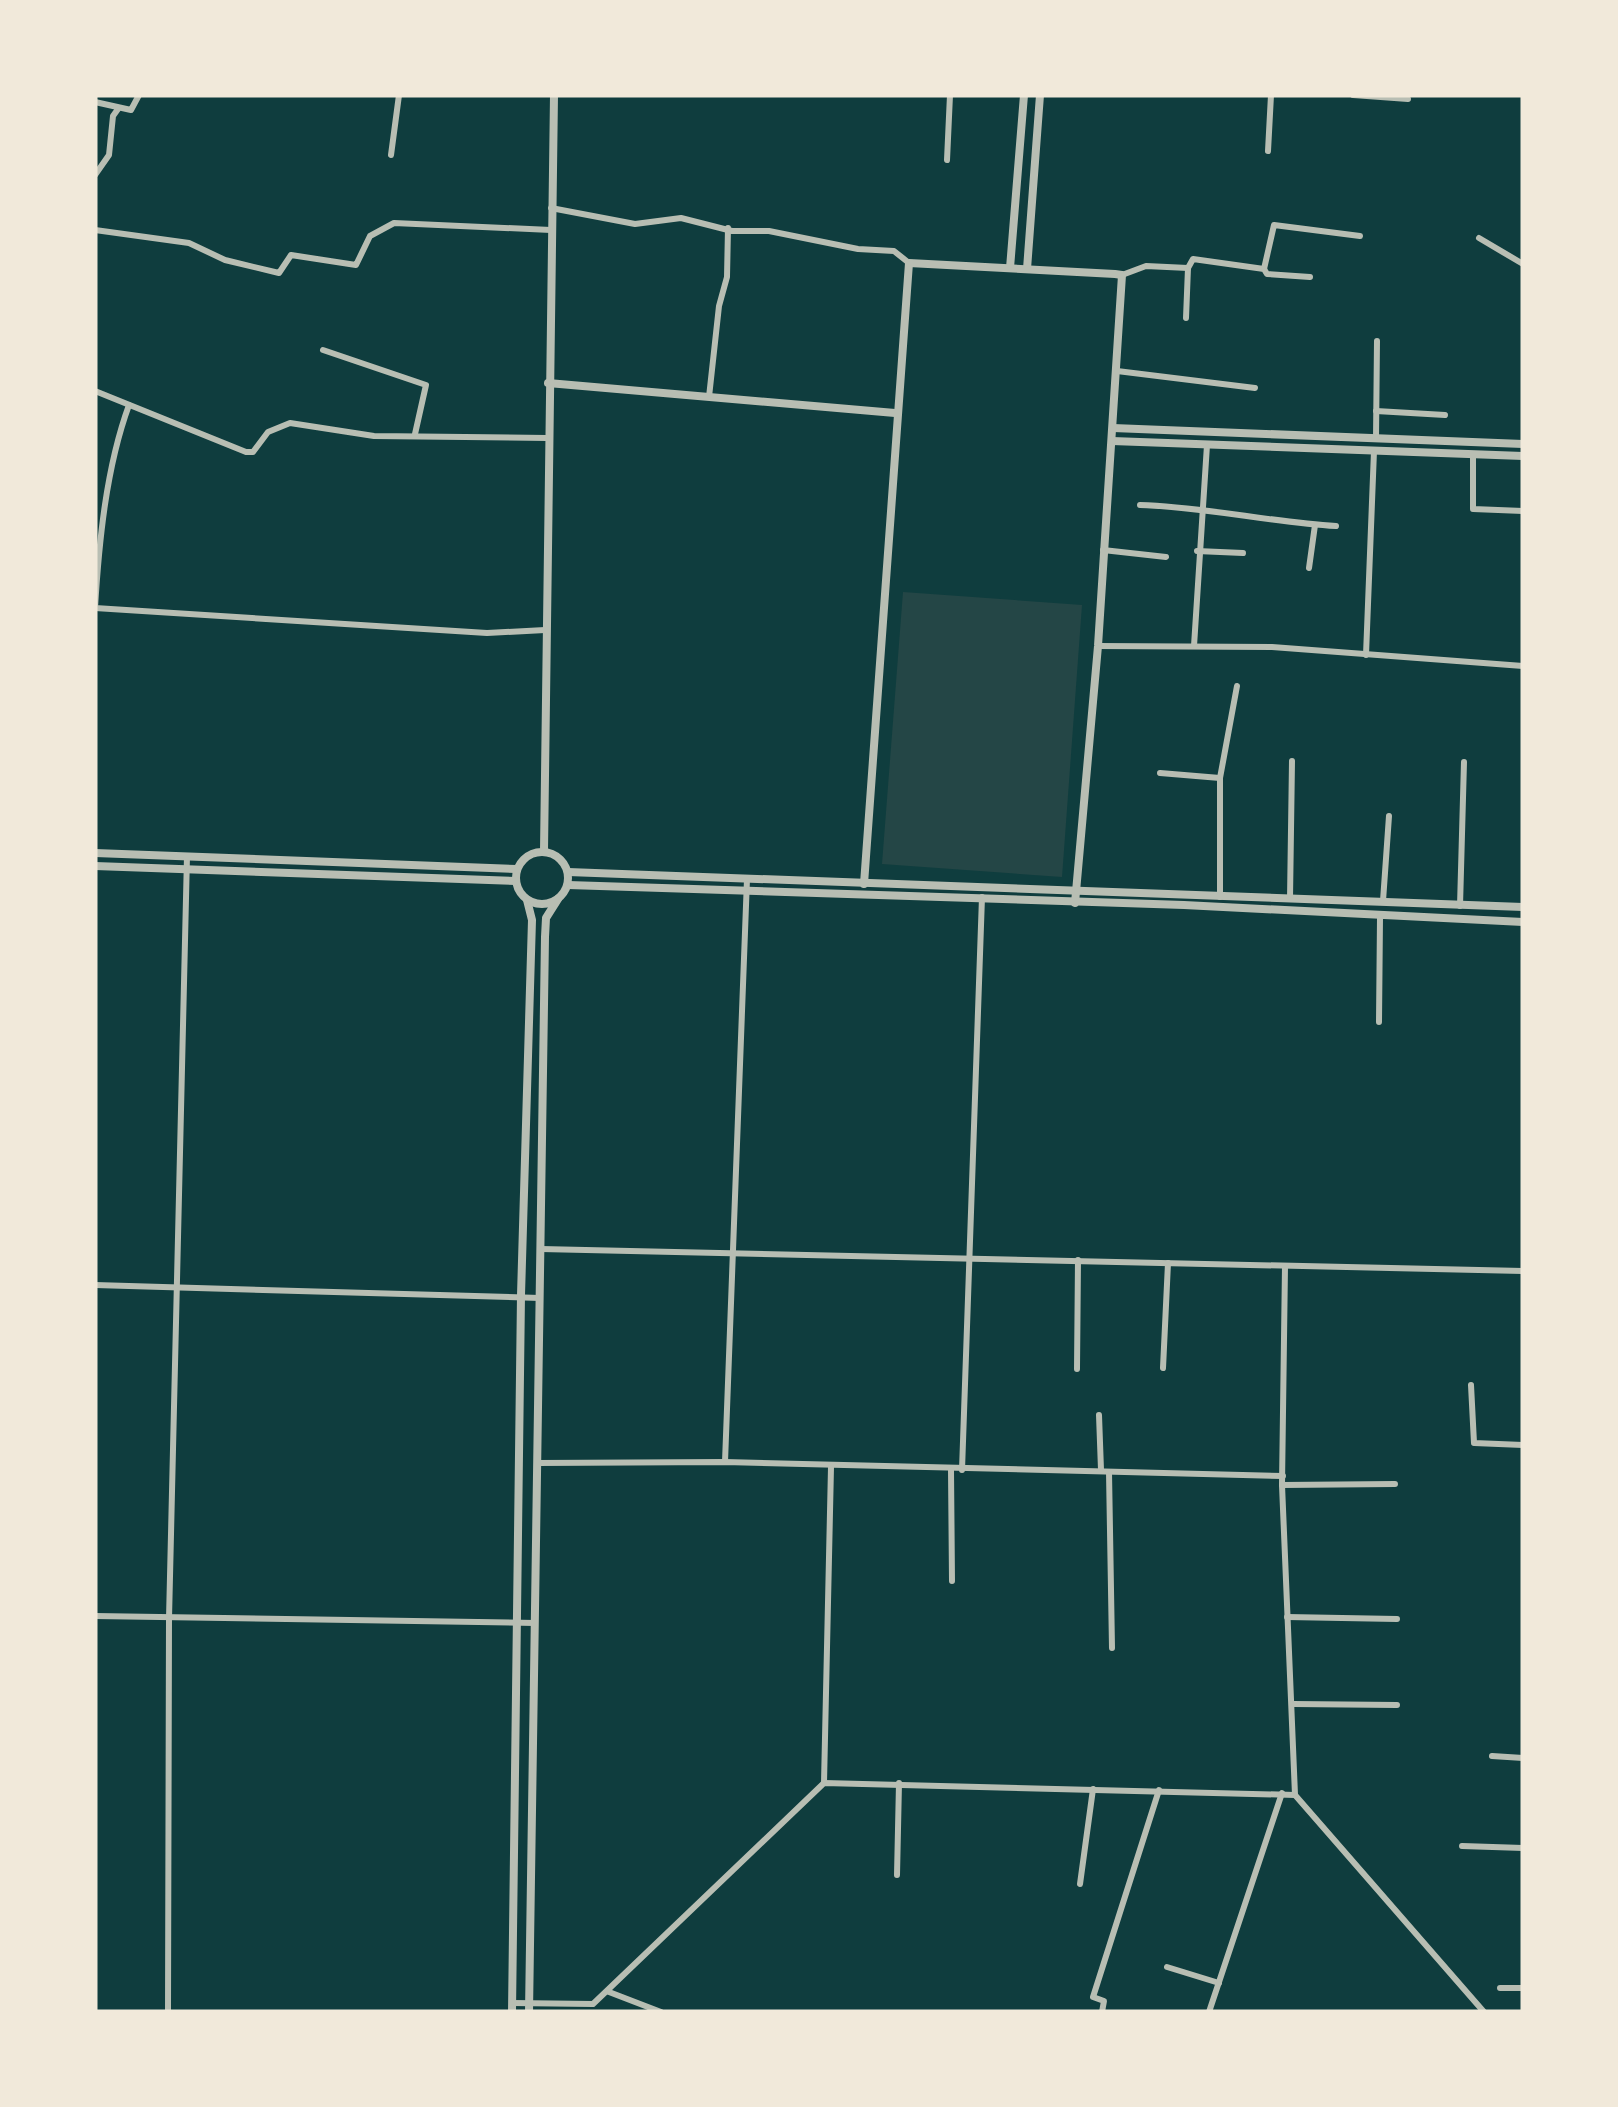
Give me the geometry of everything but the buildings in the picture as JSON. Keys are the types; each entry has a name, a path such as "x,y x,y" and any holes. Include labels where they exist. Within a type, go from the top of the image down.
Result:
{"street":[{"path":"95,102 131,110 139,95"},
{"path":"391,155 398,95"},
{"path":"544,851 554,95"},
{"path":"947,160 950,95"},
{"path":"1010,268 1024,95"},
{"path":"1027,269 1040,95"},
{"path":"1268,150 1271,95"},
{"path":"1354,95 1408,99"},
{"path":"95,175 109,155 112,116 118,108"},
{"path":"551,208 635,224 681,218 894,251 909,263 1122,274 1146,266 1188,268"},
{"path":"95,230 189,243 225,260 279,273 291,254 356,265 370,236 394,223 551,230"},
{"path":"1310,277 1267,274 1264,269 1272,226 1360,236"},
{"path":"709,397 719,306 728,277 728,227"},
{"path":"1479,238 1523,264"},
{"path":"1186,318 1188,268 1194,259 1264,269"},
{"path":"864,884 895,413 909,263"},
{"path":"1076,898 1098,646 1122,274"},
{"path":"1376,438 1377,341"},
{"path":"323,350 426,385 414,434"},
{"path":"1116,371 1255,388"},
{"path":"548,383 895,413"},
{"path":"95,391 246,452 253,452 268,432 290,423 374,436 547,438"},
{"path":"129,405 118,437 95,608 488,633 544,630"},
{"path":"1376,411 1445,414"},
{"path":"1113,428 1523,444"},
{"path":"1112,441 1523,456"},
{"path":"1194,646 1197,551 1207,445"},
{"path":"1366,655 1374,451"},
{"path":"1473,455 1473,509 1523,510"},
{"path":"1140,506 1202,507 1227,517 1336,526"},
{"path":"1309,568 1315,525"},
{"path":"1103,550 1166,557"},
{"path":"1197,551 1243,553"},
{"path":"1098,646 1194,646 1523,666"},
{"path":"1220,897 1220,778 1238,686"},
{"path":"1290,899 1292,761"},
{"path":"1460,906 1464,762"},
{"path":"1160,773 1220,778"},
{"path":"1383,901 1389,816"},
{"path":"529,2008 546,918 568,885 568,872 559,858 544,851 528,856 517,869 516,882 527,900 532,920 521,1295 512,2008 529,2008 593,2004 824,1783 831,1467"},
{"path":"95,852 517,869"},
{"path":"168,2012 169,1619 180,1286 187,856"},
{"path":"95,866 516,882"},
{"path":"568,872 984,888 1076,898 1380,918 1523,922"},
{"path":"725,1462 747,879"},
{"path":"568,885 981,901 1220,897 1523,907"},
{"path":"962,1470 984,888"},
{"path":"527,900 546,904 558,900"},
{"path":"1379,1022 1380,918"},
{"path":"540,1249 1523,1271"},
{"path":"1077,1369 1078,1260"},
{"path":"1163,1368 1168,1263"},
{"path":"1285,1266 1282,1486 1295,1795 1484,2012"},
{"path":"95,1285 540,1298"},
{"path":"1472,1385 1474,1444 1523,1445"},
{"path":"1099,1415 1112,1648"},
{"path":"537,1463 725,1462 1283,1476"},
{"path":"951,1470 952,1581"},
{"path":"1282,1486 1395,1484"},
{"path":"95,1616 535,1623"},
{"path":"1287,1617 1396,1619"},
{"path":"1293,1704 1397,1705"},
{"path":"1492,1756 1523,1758"},
{"path":"824,1783 1295,1795"},
{"path":"897,1875 899,1784"},
{"path":"1080,1884 1093,1788"},
{"path":"1102,2012 1104,2001 1092,1997 1160,1790"},
{"path":"1210,2012 1282,1794"},
{"path":"1462,1846 1523,1848"},
{"path":"1167,1967 1218,1983"},
{"path":"1500,1988 1523,1988"},
{"path":"609,1992 661,2012"}],"shaded area":[{"path":"903,592 1082,605 1062,877 882,864"}]}
